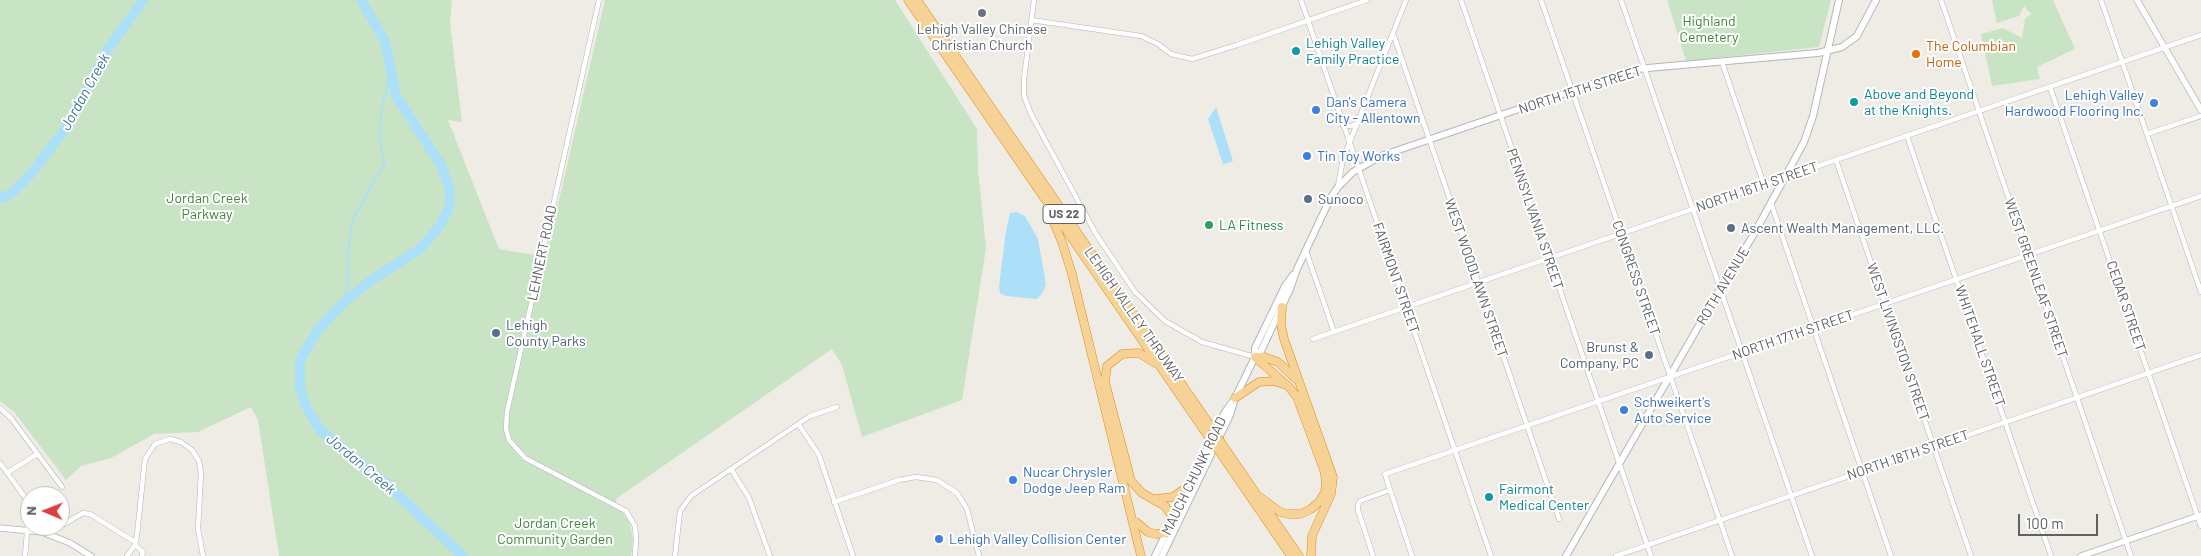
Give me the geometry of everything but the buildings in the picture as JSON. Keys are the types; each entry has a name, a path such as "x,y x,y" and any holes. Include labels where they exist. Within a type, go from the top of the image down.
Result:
{"highway":[{"name":"LEHIGH VALLEY THRUWAY","path":"908,0 1163,370 1210,432"},
{"name":"LEHIGH VALLEY THRUWAY","path":"917,0 1210,432 1291,556"},
{"path":"1040,191 1069,263 1141,556"},
{"path":"1282,307 1283,334 1331,468 1333,481 1330,498 1314,531 1310,556"},
{"path":"1163,370 1142,354 1128,352 1119,355 1111,362 1105,376 1128,471 1136,488 1165,506 1174,519"},
{"path":"1255,357 1289,386 1299,401 1324,470 1326,481 1325,492 1314,507 1296,514 1280,512 1257,495"},
{"path":"1255,357 1269,358 1282,365 1294,376 1302,389"},
{"path":"1235,398 1258,382 1273,381 1289,386"},
{"name":"LEHIGH VALLEY THRUWAY","path":"1220,447 1257,495 1299,556"},
{"path":"1152,499 1173,497 1190,485"},
{"path":"1133,518 1141,528 1148,532 1156,534 1167,533"}],"main road":[{"name":"ROTH AVENUE","path":"1568,554 1669,376 1771,204 1809,128 1838,0"},
{"name":"NORTH 15TH STREET","path":"1358,168 1381,156 1636,69 1827,51 1842,47 1852,41 1876,0"},
{"name":"MAUCH CHUNK ROAD","path":"1155,556 1225,412 1235,398 1255,357 1261,350 1330,199 1338,187 1358,168"},
{"name":"MAUCH CHUNK ROAD","path":"1255,357 1255,348 1285,286 1297,269"},
{"name":"MAUCH CHUNK ROAD","path":"1162,556 1230,415 1235,398"},
{"path":"1167,533 1176,529 1174,519"}],"street":[{"name":"LEHNERT ROAD","path":"599,0 508,412 506,429 509,440 525,458 569,483 626,511 633,520 636,538 635,556"},
{"path":"1034,0 1023,85 1026,102 1084,213 1115,263 1142,300 1174,328 1202,342 1255,357"},
{"name":"FAIRMONT STREET","path":"1301,0 1491,556"},
{"path":"1032,20 1141,36 1158,44 1171,54 1192,59 1200,58 1367,0"},
{"name":"MAUCH CHUNK ROAD","path":"1338,187 1341,165 1394,36 1406,0"},
{"name":"PENNSYLVANIA STREET","path":"1461,0 1651,556"},
{"name":"CONGRESS STREET","path":"1541,0 1732,556"},
{"path":"1621,0 1812,556"},
{"name":"WEST GREENLEAF STREET","path":"1941,0 2131,556"},
{"path":"2101,0 2201,292"},
{"path":"2137,0 2201,110"},
{"name":"NORTH 16TH STREET","path":"1313,339 2201,35"},
{"name":"WEST WOODLAWN STREET","path":"1394,36 1559,519"},
{"path":"1722,62 1764,185"},
{"name":"CEDAR STREET","path":"2050,87 2201,526"},
{"path":"2146,134 2201,116"},
{"path":"1343,124 1352,126 1359,122"},
{"name":"WHITEHALL STREET","path":"1907,136 2051,556"},
{"name":"WEST LIVINGSTON STREET","path":"1836,160 1970,554"},
{"name":"NORTH 17TH STREET","path":"1390,490 1385,474 2201,196"},
{"path":"1771,204 1891,556"},
{"path":"1306,251 1334,332"},
{"name":"NORTH 18TH STREET","path":"1616,556 2201,355"},
{"path":"0,408 11,418 61,486"},
{"path":"675,556 680,511 691,496 810,416 837,408"},
{"path":"799,425 819,455 852,556"},
{"path":"126,556 135,544 140,516 144,459 155,444 167,440 176,440 192,450 201,468 198,529 203,556"},
{"path":"7,473 38,454"},
{"path":"0,463 20,492"},
{"path":"731,469 749,498 770,556"},
{"path":"834,502 908,478 937,480 957,493 971,517 979,556"},
{"path":"1373,556 1358,505 1360,501 1390,490 1412,556"},
{"path":"70,521 83,513 90,514 135,544 143,552 142,556"},
{"path":"2081,556 2199,516"},
{"path":"0,528 20,529"},
{"path":"25,556 27,536"},
{"path":"52,536 91,556"}],"green space":[{"name":"Jordan Creek Parkway","path":"0,0 452,0 450,23 462,122 448,120 499,249 546,257 605,0 895,0 977,129 978,170 986,248 962,400 862,437 842,365 832,349 617,498 614,508 622,512 630,523 633,540 631,556 279,556 258,420 251,407 198,432 154,434 111,458 81,466 66,480 15,413 0,401"},
{"name":"Highland Cemetery","path":"1667,0 1831,0 1819,47 1686,61"},
{"path":"1992,0 2053,0 2075,49 2037,67 2040,79 1992,86 1981,34 2003,28 2022,38 2025,19 2032,13 2024,6 2019,16 1997,23"}],"water":[{"path":"1216,107 1233,161 1223,164 1208,119"},
{"path":"1017,212 1025,216 1038,239 1046,284 1043,292 1037,299 1006,296 1000,293 999,286 1006,231 1010,213"}],"waterway":[{"name":"Jordan Creek","path":"0,198 11,194 30,175 69,124 106,52 143,0"},
{"name":"Jordan Creek","path":"361,0 385,41 396,96 441,165 450,190 449,207 440,226 420,249 370,281 342,304 318,330 300,360 300,388 308,410 320,430 385,483 463,556"},
{"name":"Jordan Creek","path":"342,304 348,284 348,250 353,219 385,162 380,143 381,112 390,74"}],"place":[{"name":"Lehigh Valley Chinese Christian Church","path":"982,13"},
{"name":"Lehigh Valley Family Practice","path":"1296,51"},
{"name":"The Columbian Home","path":"1916,54"},
{"name":"Above and Beyond at the Knights.","path":"1854,102"},
{"name":"Lehigh Valley Hardwood Flooring Inc.","path":"2154,103"},
{"name":"Dan's Camera City - Allentown","path":"1316,110"},
{"name":"Tin Toy Works","path":"1307,156"},
{"name":"Sunoco","path":"1308,199"},
{"name":"LA Fitness","path":"1209,225"},
{"name":"Ascent Wealth Management, LLC.","path":"1731,228"},
{"name":"Lehigh County Parks","path":"496,333"},
{"name":"Brunst & Company, PC","path":"1649,355"},
{"name":"Schweikert's Auto Service","path":"1624,410"},
{"name":"Nucar Chrysler Dodge Jeep Ram","path":"1013,480"},
{"name":"Fairmont Medical Center","path":"1489,497"},
{"name":"Lehigh Valley Collision Center","path":"939,539"}],"park label":[{"name":"Jordan Creek Community Garden","path":"555,532"}]}
